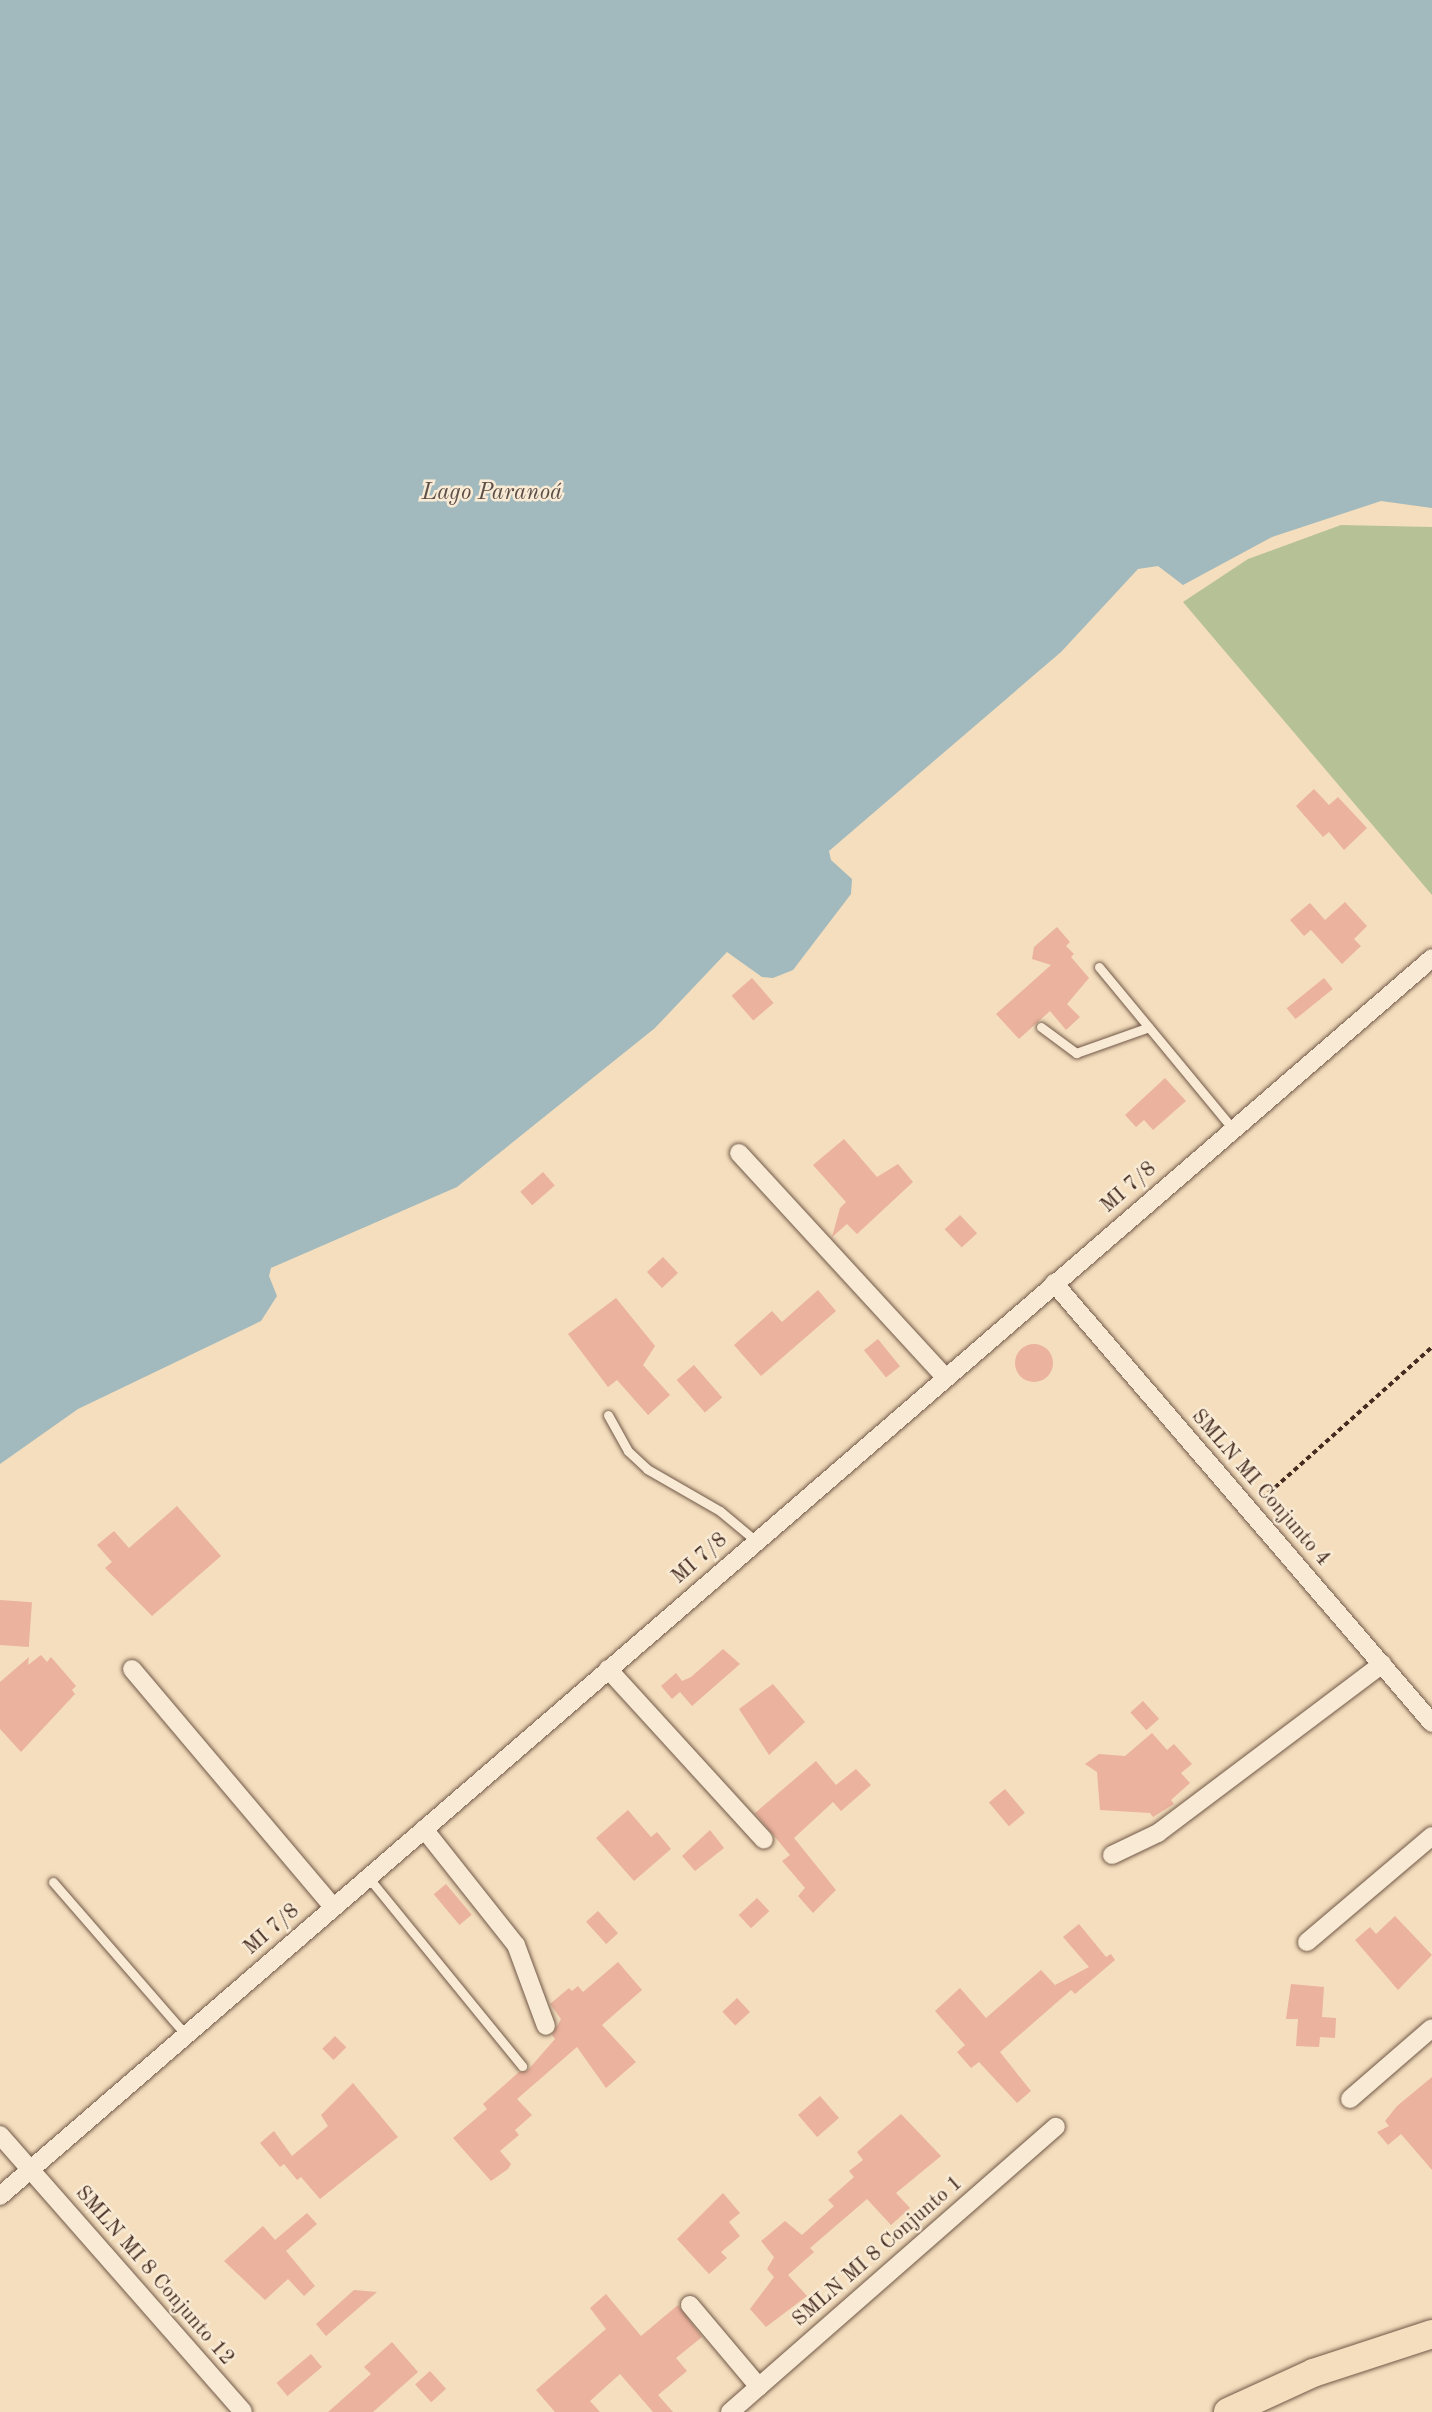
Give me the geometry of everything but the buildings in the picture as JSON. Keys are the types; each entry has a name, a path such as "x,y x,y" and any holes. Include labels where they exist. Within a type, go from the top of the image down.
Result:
{"main road":[{"path":"1228,2412 1313,2373 1427,2337"}],"street":[{"name":"MI 7/8","path":"0,2196 1432,958"},
{"path":"739,1153 945,1377"},
{"name":"SMLN MI Conjunto 4","path":"1054,1283 1432,1723"},
{"path":"1112,1855 1158,1833 1382,1664"},
{"path":"132,1669 333,1907"},
{"path":"608,1669 764,1840"},
{"path":"424,1829 516,1945 546,2026"},
{"path":"1307,1942 1432,1836"},
{"path":"1350,2099 1432,2028"},
{"name":"SMLN MI 8 Conjunto 1","path":"730,2412 1056,2127"},
{"name":"SMLN MI 8 Conjunto 12","path":"0,2135 243,2412"},
{"path":"690,2305 759,2386"}],"lane":[{"path":"1099,967 1233,1129"},
{"path":"1041,1027 1076,1053 1149,1027"},
{"path":"608,1415 628,1451 647,1469 720,1511 756,1541"},
{"path":"368,1877 522,2066"},
{"path":"53,1882 186,2035"}],"path":[{"path":"1250,1510 1432,1347"}],"green space":[{"path":"1341,525 1432,527 1432,895 1183,602 1248,559"}],"water":[{"name":"Lago Paranoá","path":"0,0 1432,0 1432,508 1381,501 1272,537 1183,585 1158,566 1138,569 1061,652 829,851 831,860 852,879 851,894 793,970 773,978 762,977 727,952 655,1028 457,1187 271,1268 269,1276 277,1296 261,1321 78,1409 0,1464"}]}
